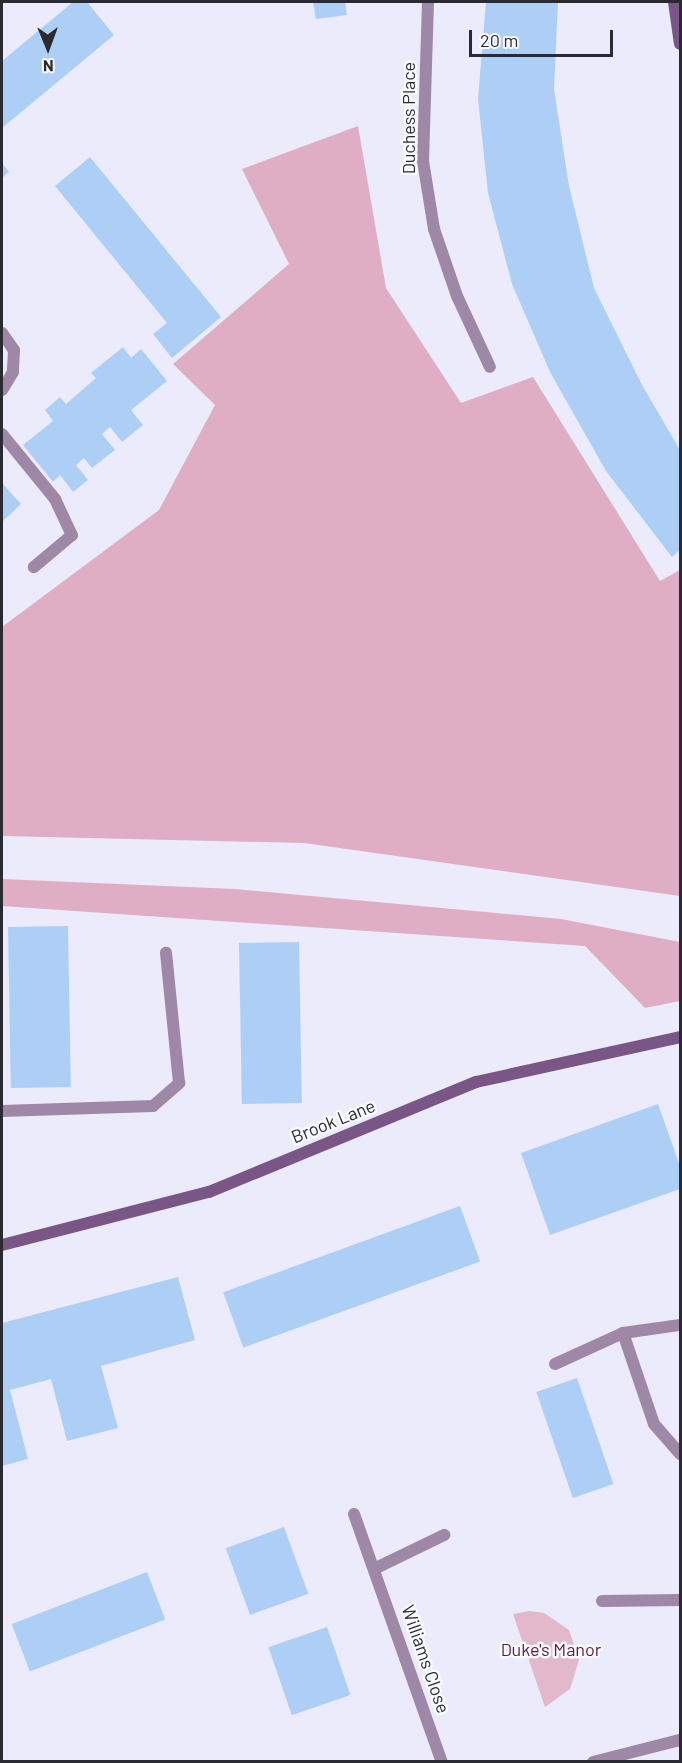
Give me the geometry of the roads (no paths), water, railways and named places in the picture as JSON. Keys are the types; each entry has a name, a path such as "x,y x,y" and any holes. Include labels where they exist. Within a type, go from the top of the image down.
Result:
{"street":[{"name":"Duchess Place","path":"428,2 423,161 434,229 457,296 490,367"},
{"path":"674,2 681,44"},
{"path":"2,333 14,350 13,372 2,390"},
{"path":"2,434 55,499 72,535 34,567"},
{"path":"2,1111 153,1106 179,1083 166,953"},
{"name":"Brook Lane","path":"2,1245 209,1192 476,1082 681,1037"},
{"path":"555,1364 623,1333 681,1325"},
{"path":"623,1333 654,1424 681,1454"},
{"name":"Williams Close","path":"354,1514 376,1568 442,1761"},
{"path":"376,1568 444,1535"},
{"path":"602,1601 681,1600"},
{"path":"593,1761 681,1740"}],"park label":[{"name":"Duke's Manor","path":"551,1649"}]}
